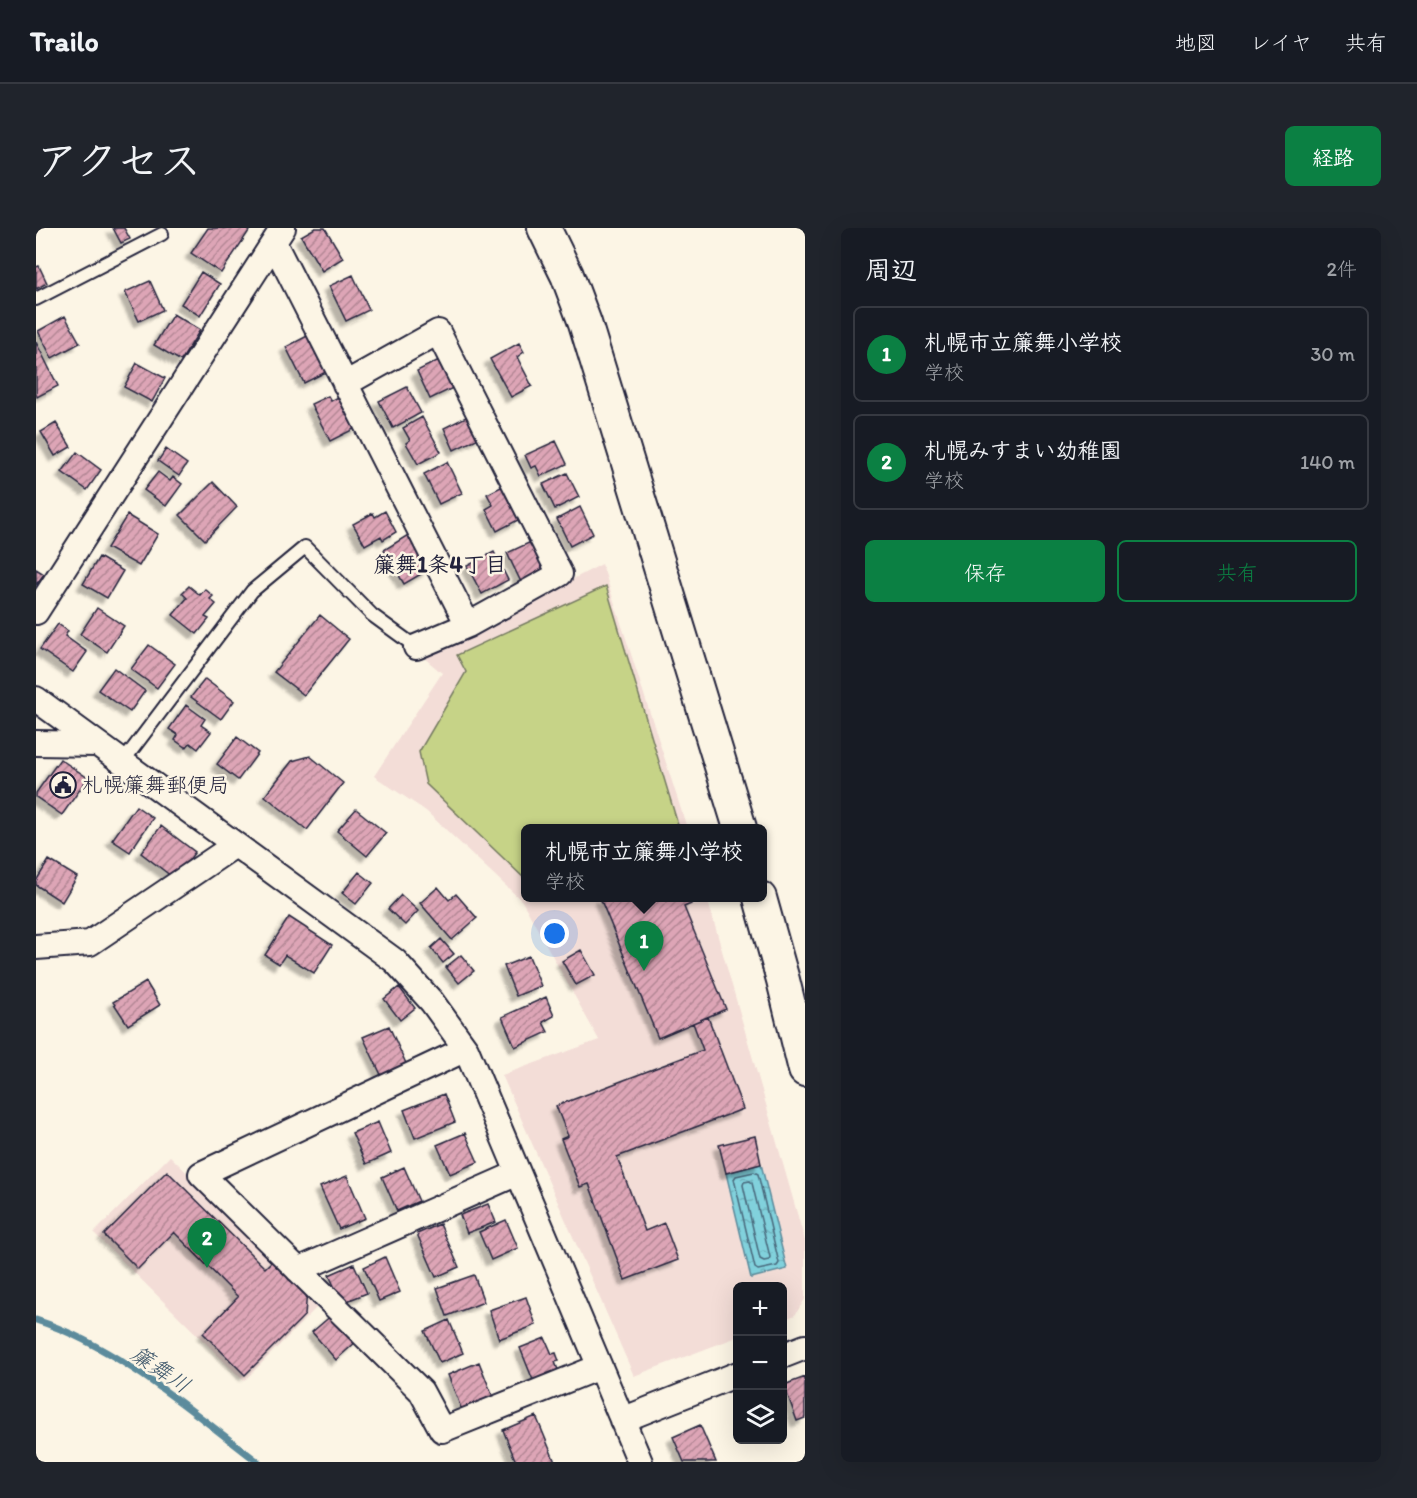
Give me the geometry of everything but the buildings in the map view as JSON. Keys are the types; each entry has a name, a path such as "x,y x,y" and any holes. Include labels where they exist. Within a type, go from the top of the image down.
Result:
{"street":[{"path":"544,228 567,274 585,323 739,824"},
{"path":"278,236 345,384 468,625"},
{"path":"36,612 278,236"},
{"path":"345,384 438,332 560,574 468,625 416,647"},
{"path":"36,699 395,961 432,1002 466,1050 640,1462"},
{"path":"36,743 97,744"},
{"path":"36,947 90,943 235,845"},
{"path":"761,902 805,1070"},
{"path":"466,1050 201,1174 421,1391 442,1430 599,1367"},
{"path":"298,1270 518,1173"},
{"path":"787,1354 805,1347"},
{"path":"622,1420 733,1376"}],"lane":[{"path":"36,299 162,234"},
{"path":"122,763 252,591 305,547 372,615 416,647"}],"shaded area":[{"path":"602,564 686,824 521,824 521,900 426,811 374,776 442,673 423,657"},
{"path":"523,902 708,902 805,1241 805,1299 795,1315 787,1318 787,1282 733,1282 733,1339 634,1376 502,1075 599,1040"},
{"path":"170,1156 320,1304 244,1381 94,1233"}],"green space":[{"path":"606,586 678,824 521,824 521,875 426,784 419,752 466,672 457,655"}],"water":[{"path":"761,1164 787,1269 751,1278 726,1173"}],"waterway":[{"name":"簾舞川","path":"36,1320 66,1331 124,1363 180,1402 258,1462"}],"place":[{"name":"札幌簾舞郵便局","path":"63,785"},
{"name":"札幌市立簾舞小学校","path":"644,971"},
{"name":"札幌みすまい幼稚園","path":"207,1268"}],"district":[{"name":"簾舞1条4丁目","path":"440,564"}]}
